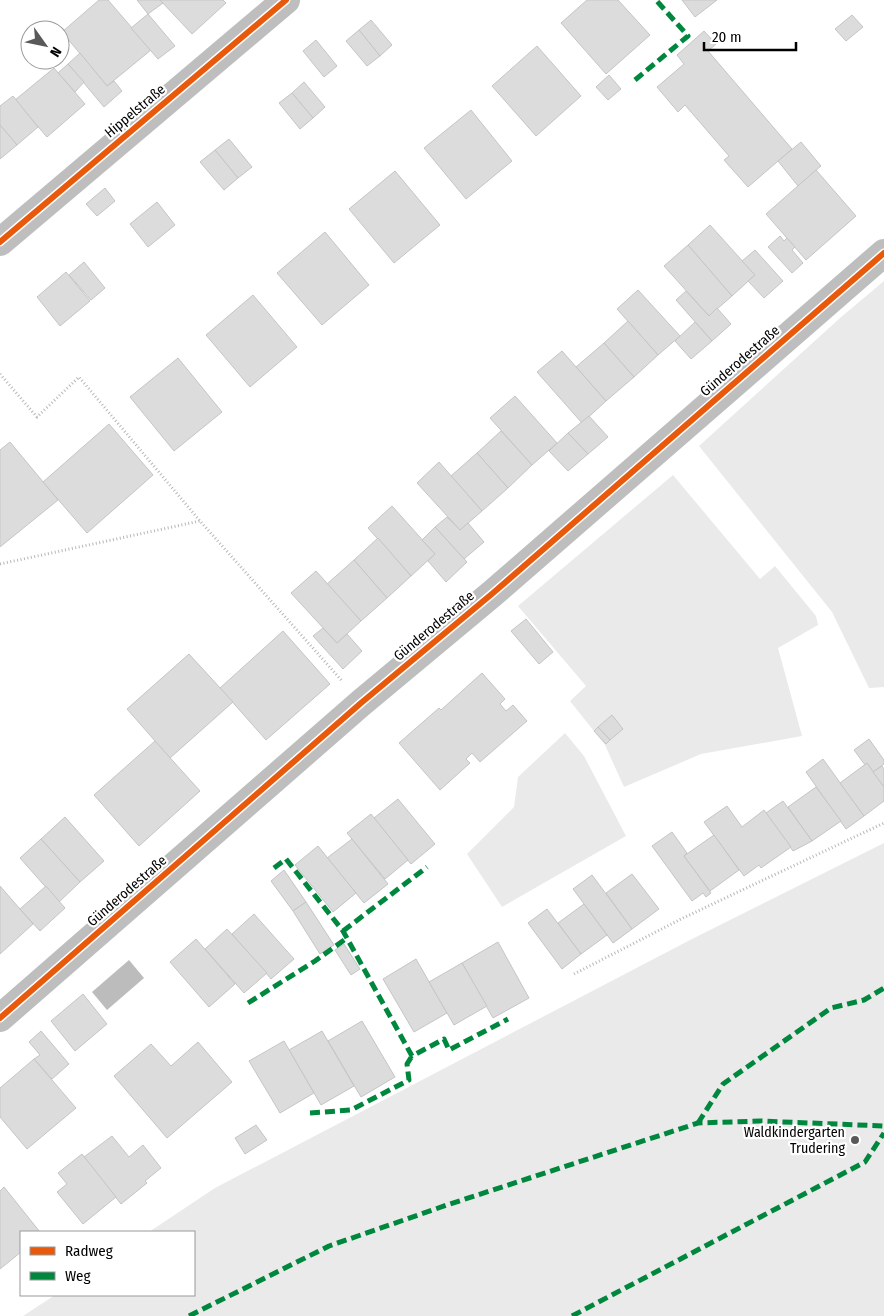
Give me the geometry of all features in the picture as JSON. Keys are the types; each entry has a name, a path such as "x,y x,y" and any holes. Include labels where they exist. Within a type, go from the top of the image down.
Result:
{"street":[{"name":"Hippelstraße","path":"0,242 286,0"},
{"name":"Günderodestraße","path":"0,1018 361,703 482,602 884,253"}],"path":[{"path":"0,374 37,417 79,377 200,521 361,703"},
{"path":"0,564 200,521"},
{"path":"574,974 682,918 884,822"}],"shaded area":[{"path":"884,281 884,687 869,688 832,612 699,446 840,318"},
{"path":"673,475 760,579 775,566 816,616 818,625 778,648 802,736 701,754 624,787 605,745 570,701 586,686 518,606"},
{"path":"565,733 584,756 626,836 502,907 467,854 514,807 518,777"},
{"path":"884,843 884,1316 23,1316 53,1296 195,1296 195,1231 150,1231 215,1188 692,939"},
{"path":"129,960 144,978 107,1010 92,992"}],"building":[{"path":"99,0 108,0 151,50 107,86 70,42 70,25"},
{"path":"137,0 160,0 163,3 148,14"},
{"path":"160,0 223,0 226,3 192,34"},
{"path":"587,0 618,0 650,35 606,74 561,23"},
{"path":"682,0 717,0 695,17"},
{"path":"148,14 175,46 158,59 131,28"},
{"path":"852,15 863,27 846,41 835,29"},
{"path":"371,20 392,45 380,56 359,30"},
{"path":"359,30 380,56 367,66 346,41"},
{"path":"704,31 716,44 708,51 792,149 748,187 724,160 729,156 685,105 678,112 657,87 684,64 677,55"},
{"path":"316,40 337,66 324,77 303,51"},
{"path":"537,46 581,96 536,136 492,86"},
{"path":"80,53 107,86 114,81 122,91 104,107 70,66 70,62"},
{"path":"70,66 84,82 75,92 58,73 61,70 70,70"},
{"path":"52,70 56,70 85,104 47,137 15,100"},
{"path":"609,75 621,89 608,100 596,87"},
{"path":"304,82 325,107 313,118 292,93"},
{"path":"292,93 313,118 300,129 279,103"},
{"path":"13,96 38,127 17,145 0,125 0,106"},
{"path":"471,110 512,161 466,199 424,148"},
{"path":"0,125 17,145 0,159"},
{"path":"229,139 252,167 238,178 215,150"},
{"path":"801,142 821,166 798,186 778,161"},
{"path":"215,150 238,178 224,190 200,162"},
{"path":"816,170 856,216 806,260 766,214"},
{"path":"395,171 440,225 394,263 349,209"},
{"path":"105,188 115,201 97,216 86,204"},
{"path":"157,202 175,225 148,247 130,224"},
{"path":"710,225 755,275 732,296 688,245"},
{"path":"325,232 369,285 322,325 277,273"},
{"path":"780,236 784,241 787,238 795,247 792,250 803,263 792,273 768,247"},
{"path":"688,245 732,296 709,316 664,266"},
{"path":"755,250 783,281 764,298 748,281 755,275 742,261"},
{"path":"84,262 105,288 91,300 69,275"},
{"path":"66,272 90,301 60,326 37,297"},
{"path":"638,290 680,336 658,355 617,309"},
{"path":"686,291 709,316 717,308 731,324 712,341 676,300"},
{"path":"253,295 297,347 250,387 206,335"},
{"path":"628,321 658,355 634,377 604,343"},
{"path":"695,322 712,341 691,359 675,341"},
{"path":"604,343 634,377 606,401 576,367"},
{"path":"562,351 606,401 582,423 537,372"},
{"path":"178,358 222,412 174,451 130,397"},
{"path":"515,396 557,443 532,465 490,418"},
{"path":"589,416 608,437 588,454 568,433"},
{"path":"109,424 153,475 87,533 43,482"},
{"path":"501,431 532,465 508,488 477,453"},
{"path":"568,433 588,454 568,471 549,451"},
{"path":"10,442 58,500 0,547 0,450"},
{"path":"477,453 508,488 482,511 451,476"},
{"path":"439,462 482,511 460,530 417,483"},
{"path":"392,506 435,554 411,576 368,528"},
{"path":"447,517 460,530 468,523 484,542 464,559 435,527"},
{"path":"435,527 467,562 446,582 428,561 435,554 422,540"},
{"path":"378,538 411,576 387,598 354,560"},
{"path":"354,560 387,598 361,621 327,584"},
{"path":"316,571 361,621 337,643 291,593"},
{"path":"526,619 553,652 539,664 511,631"},
{"path":"323,628 337,643 347,634 362,651 343,669 313,636"},
{"path":"283,631 330,684 266,740 220,688"},
{"path":"189,654 233,702 170,758 127,709"},
{"path":"482,673 505,699 500,704 506,711 513,705 527,721 480,762 472,753 466,759 470,763 440,790 399,743 439,708 441,710"},
{"path":"612,715 623,729 610,740 598,727"},
{"path":"598,727 610,740 606,744 594,731"},
{"path":"869,739 884,760 884,764 873,772 854,750"},
{"path":"155,741 200,791 139,846 94,795"},
{"path":"823,759 864,816 846,829 806,772"},
{"path":"867,763 884,787 884,801 864,816 840,783"},
{"path":"882,766 884,769 884,787 873,772"},
{"path":"816,787 841,821 812,841 788,807"},
{"path":"398,799 435,844 411,864 374,818"},
{"path":"783,801 812,841 793,851 766,813"},
{"path":"727,806 742,827 764,810 791,847 761,868 759,865 744,876 704,822"},
{"path":"371,814 408,860 385,879 347,833"},
{"path":"65,817 104,861 80,882 41,839"},
{"path":"672,832 687,853 684,856 711,893 706,897 703,893 692,901 652,846"},
{"path":"714,835 739,870 710,891 684,856"},
{"path":"41,839 80,882 59,902 20,858"},
{"path":"352,839 388,884 364,903 327,858"},
{"path":"318,846 356,893 333,912 295,865"},
{"path":"284,870 306,902 293,911 271,881"},
{"path":"632,874 659,909 632,929 606,893"},
{"path":"592,875 632,929 613,943 573,889"},
{"path":"0,886 33,924 0,954"},
{"path":"46,886 65,908 40,931 20,909"},
{"path":"306,902 334,945 320,954 293,911"},
{"path":"584,904 607,935 581,954 558,923"},
{"path":"547,909 581,954 562,969 528,923"},
{"path":"254,914 294,959 271,979 232,934"},
{"path":"227,929 267,973 244,993 205,949"},
{"path":"196,939 235,984 209,1007 170,962"},
{"path":"498,942 529,998 493,1018 462,963"},
{"path":"344,944 360,969 351,975 335,950"},
{"path":"416,959 447,1013 414,1032 383,979"},
{"path":"462,963 487,1006 454,1025 429,982"},
{"path":"83,994 107,1024 75,1051 51,1021"},
{"path":"362,1021 395,1077 361,1097 328,1041"},
{"path":"41,1031 69,1064 52,1079 34,1059 40,1055 29,1042"},
{"path":"322,1031 354,1086 321,1105 289,1050"},
{"path":"284,1041 314,1093 280,1113 249,1061"},
{"path":"198,1042 232,1082 167,1138 114,1076 151,1044 171,1066"},
{"path":"34,1059 76,1108 27,1149 0,1117 0,1088"},
{"path":"256,1125 267,1140 245,1154 235,1138"},
{"path":"112,1136 129,1157 143,1145 161,1168 145,1181 147,1183 121,1204 84,1157"},
{"path":"82,1154 116,1197 83,1224 57,1192 67,1184 58,1173"},
{"path":"4,1187 39,1231 20,1231 20,1253 0,1269 0,1191"}],"marked path":[{"path":"635,80 688,36 656,0"},
{"path":"274,868 286,859 343,931 412,1056 444,1039 449,1050 508,1019"},
{"path":"343,931 427,867"},
{"path":"248,1003 315,961 347,938"},
{"path":"698,1123 723,1084 831,1008 864,1000 884,988"},
{"path":"310,1113 351,1110 409,1080 407,1064 412,1056"},
{"path":"189,1316 329,1246 447,1205 698,1123 760,1121 884,1126"},
{"path":"572,1316 865,1162 884,1133"}],"cycle path":[{"path":"0,242 286,0"},
{"path":"0,1018 361,703 493,593 884,253"}],"place":[{"name":"Waldkindergarten Trudering","path":"855,1140"}]}
